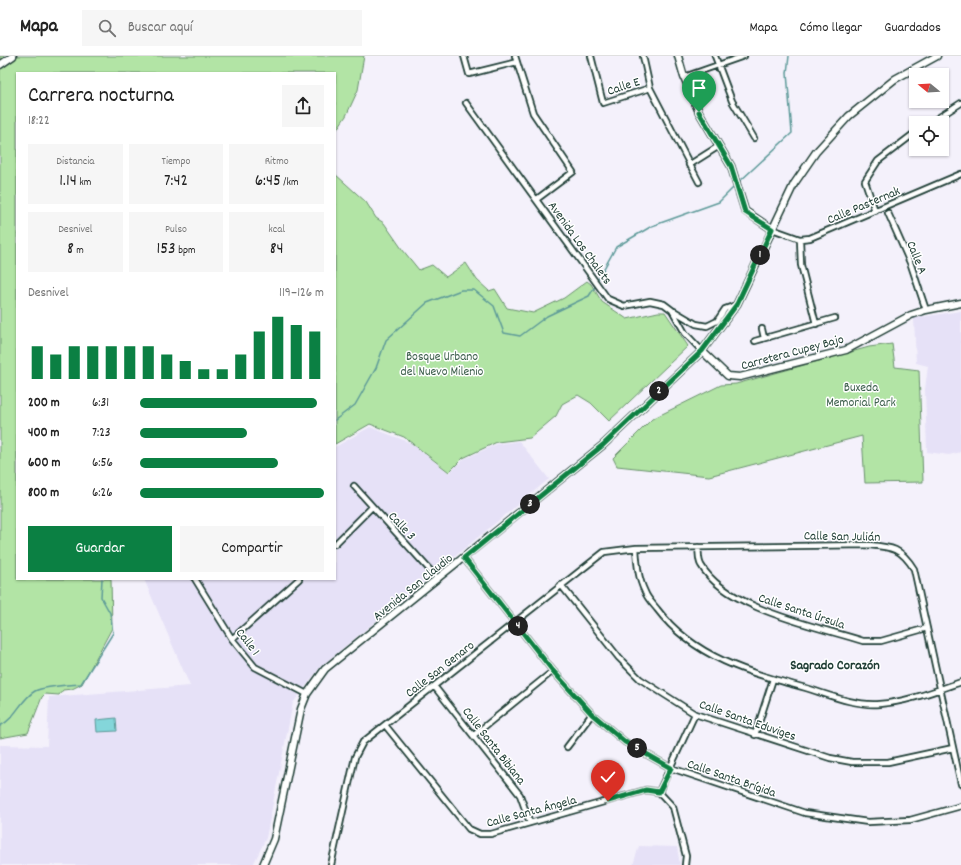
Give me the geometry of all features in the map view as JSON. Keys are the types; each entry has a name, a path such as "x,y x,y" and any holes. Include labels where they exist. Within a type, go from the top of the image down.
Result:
{"street":[{"path":"0,65 13,56"},
{"path":"464,56 469,74 517,62"},
{"path":"515,56 533,113 573,172 537,199"},
{"name":"Calle E","path":"591,56 603,103 650,88"},
{"path":"642,56 650,88 699,182"},
{"path":"678,56 684,77 699,112 731,166 745,212 772,229 800,239 801,266 816,324"},
{"path":"715,56 732,101 754,138"},
{"path":"684,77 744,56"},
{"name":"Avenida San Claudio","path":"263,865 274,839 299,716 307,694 325,668 438,579 603,445 702,351 737,304 794,184 816,152 849,116 895,79 937,56"},
{"name":"Avenida Los Chalets","path":"466,103 608,299 624,306 650,301 664,304 686,319 702,326 707,326 717,321 725,309 737,304"},
{"path":"941,116 961,103"},
{"path":"875,211 865,181 878,162 909,138"},
{"path":"689,165 719,146"},
{"name":"Calle Pasternak","path":"800,239 810,238 961,176"},
{"name":"Calle A","path":"888,213 910,265 926,310"},
{"name":"Carretera Cupey Bajo","path":"702,351 728,376 740,377 846,350 911,315 926,310 961,303"},
{"path":"672,310 685,334 702,351"},
{"path":"755,341 836,318"},
{"path":"762,329 764,338"},
{"name":"Calle 3","path":"354,486 438,579"},
{"path":"336,543 372,507"},
{"name":"Calle San Julián","path":"636,548 869,545 893,548 907,556 914,569 961,784"},
{"name":"Calle Santa Úrsula","path":"698,547 700,563 712,580 732,596 758,608 863,641 881,641 927,628"},
{"path":"636,548 638,574 645,593 670,626 694,645 723,662 773,679 862,704 879,704 908,699 961,682"},
{"name":"Calle San Genaro","path":"331,865 356,757 363,742 560,585 604,552 636,548"},
{"name":"Calle Santa Brígida","path":"464,558 553,671 592,714 625,742 671,768 805,813 868,822 910,820 961,806"},
{"name":"Calle 1","path":"196,580 232,639 256,667 307,694"},
{"path":"232,639 298,580"},
{"name":"Calle Santa Eduviges","path":"560,585 619,658 635,674 695,714 755,735 830,758 852,762 888,762 954,748"},
{"path":"474,735 553,671"},
{"path":"755,735 773,679"},
{"name":"Calle Santa Bibiana","path":"434,686 520,795 530,823"},
{"path":"567,747 592,714"},
{"path":"685,865 686,856 673,807 659,792 695,714"},
{"name":"Calle Santa Ángela","path":"385,725 469,829 480,834 491,834 646,790 659,792"}],"shaded area":[{"path":"961,311 961,452 949,455 927,452 925,389 928,366 916,363 914,318"},
{"path":"370,427 411,443 449,473 464,459 497,444 519,441 549,479 321,666 293,703 266,838 253,865 0,865 0,745 47,746 49,697 190,686 144,580 336,580 336,446"},
{"path":"639,846 677,847 680,865 633,865"}],"green space":[{"path":"0,56 364,56 358,90 346,116 336,131 336,72 16,72 16,580 111,580 112,628 82,684 72,689 63,690 59,695 45,694 42,697 28,733 0,738"},
{"name":"Bosque Urbano del Nuevo Milenio","path":"336,175 366,202 376,218 384,223 419,270 432,265 446,277 466,263 477,280 489,291 495,289 507,308 533,313 564,298 587,281 591,284 602,302 627,319 658,312 665,312 688,346 609,421 591,403 578,395 562,404 556,416 530,438 497,442 463,458 449,472 404,437 370,424 336,443"},
{"name":"Buxeda Memorial Park","path":"892,344 895,367 919,370 923,482 865,483 862,436 709,476 617,466 613,458 652,419 721,385 736,384 869,347"}],"water":[{"path":"116,718 117,731 97,732 96,720"}],"waterway":[{"path":"739,182 792,133 787,73 789,56"},
{"path":"597,281 616,247 652,226 719,202 735,186"},
{"path":"336,419 355,405 376,368 386,340 427,303 461,290 474,290 494,306 504,333 520,336 547,316 589,296 596,285"},
{"path":"0,726 10,719 26,699 35,691 51,687 81,684 113,633 110,613 101,597 102,580"}],"district":[{"name":"Sagrado Corazón","path":"835,664"}],"route":[{"path":"608,801 646,790 659,792 671,768 625,742 592,714 553,671 464,558 603,445 702,351 737,304 772,229 745,212 731,166 699,112"}]}
